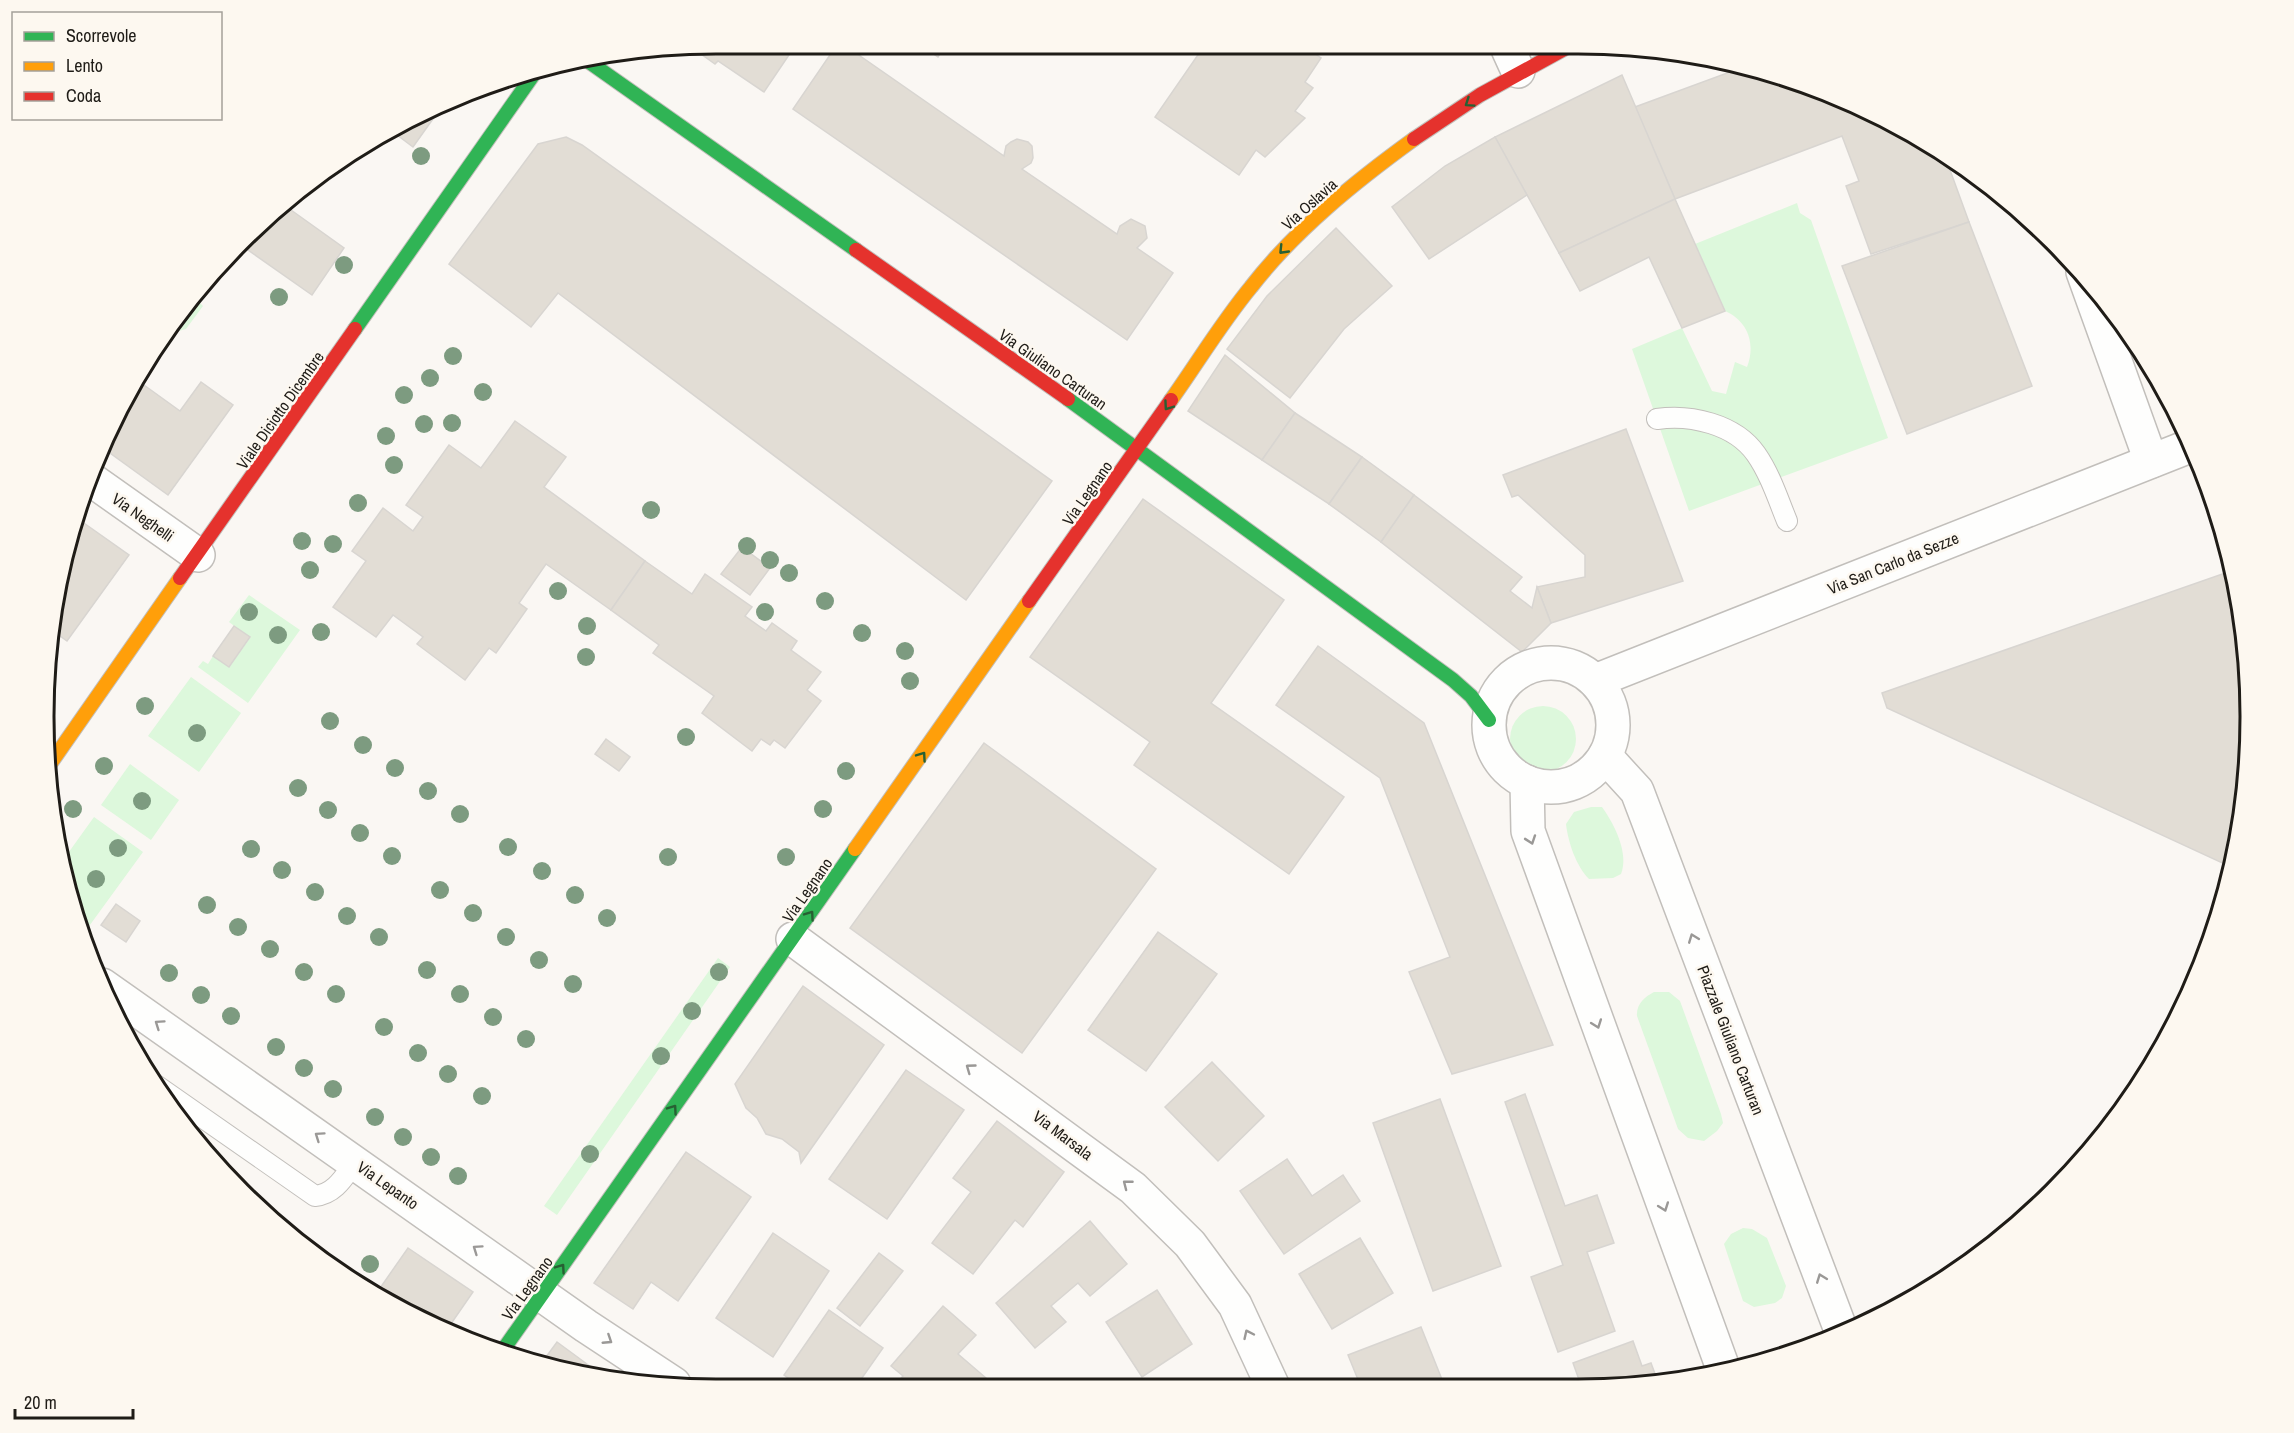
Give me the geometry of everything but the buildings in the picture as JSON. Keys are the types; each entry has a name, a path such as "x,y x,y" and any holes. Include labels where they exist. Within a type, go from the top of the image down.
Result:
{"street":[{"name":"Via Oslavia","path":"1138,449 1251,286 1282,250 1356,184 1433,127 1513,60 1541,54"},
{"name":"Via Giuliano Carturan","path":"595,66 1138,449 1453,680 1471,696 1489,720"},
{"name":"Viale Diciotto Dicembre","path":"55,757 528,82"},
{"path":"2094,302 2151,461"},
{"name":"Via Legnano","path":"507,1345 1138,449"},
{"name":"Via San Carlo da Sezze","path":"1595,681 2183,449"},
{"name":"Via Neghelli","path":"97,483 198,555"},
{"path":"1560,663 1579,669 1595,681 1607,697 1613,717 1612,737 1605,756 1593,770 1579,781 1562,786 1544,787 1527,782 1510,772 1498,757 1491,740 1489,720 1494,701 1504,683 1520,671 1539,664 1560,663"},
{"name":"Piazzale Giuliano Carturan","path":"1605,756 1637,791 1839,1325"},
{"path":"1527,782 1528,831 1721,1363"},
{"name":"Via Marsala","path":"793,939 1133,1188 1190,1244 1234,1305 1270,1379"},
{"name":"Via Lepanto","path":"115,994 542,1295 663,1377"}],"lane":[{"path":"1657,420 1678,416 1709,423 1748,445 1766,472 1787,522"},
{"path":"176,1099 315,1196 325,1195 334,1189 355,1162"}],"green space":[{"path":"1797,203 1800,213 1811,220 1888,438 1689,511 1632,349 1682,328 1712,391 1726,394 1735,362 1747,367 1751,350 1750,342 1744,327 1733,315 1725,311 1695,244"},
{"path":"200,303 203,306 186,329 178,331"},
{"path":"249,595 300,630 248,703 198,667 203,661 208,664 213,656 229,667 250,638 229,622"},
{"path":"191,677 241,713 199,772 148,736"},
{"path":"1543,706 1556,709 1566,716 1573,726 1576,739 1573,752 1566,762 1556,769 1543,772 1530,769 1520,762 1513,752 1510,739 1513,726 1520,716 1530,709"},
{"path":"130,764 179,800 151,840 101,805"},
{"path":"1591,807 1602,807 1612,822 1622,849 1621,874 1613,878 1589,879 1580,867 1571,846 1566,824 1574,812"},
{"path":"94,817 143,852 88,927 77,888 69,852"},
{"path":"718,958 730,967 557,1215 544,1206"},
{"path":"1654,992 1669,992 1680,1001 1721,1114 1723,1123 1704,1141 1688,1138 1678,1129 1637,1016 1641,1002"},
{"path":"1743,1228 1752,1229 1767,1238 1786,1286 1782,1298 1775,1303 1754,1307 1743,1301 1724,1244 1731,1234"}],"traffic: fast":[{"path":"595,66 856,250"},
{"path":"355,329 528,82"},
{"path":"1068,399 1453,680 1471,696 1489,720"},
{"path":"507,1345 855,849"}],"traffic: slow":[{"path":"1171,400 1240,300 1268,266 1327,207 1414,139"},
{"path":"55,757 180,578"},
{"path":"855,849 1029,601"}],"traffic: jam":[{"path":"1414,139 1480,95 1555,54"},
{"path":"856,250 1068,399"},
{"path":"180,578 355,329"},
{"path":"1029,601 1171,400"}]}
